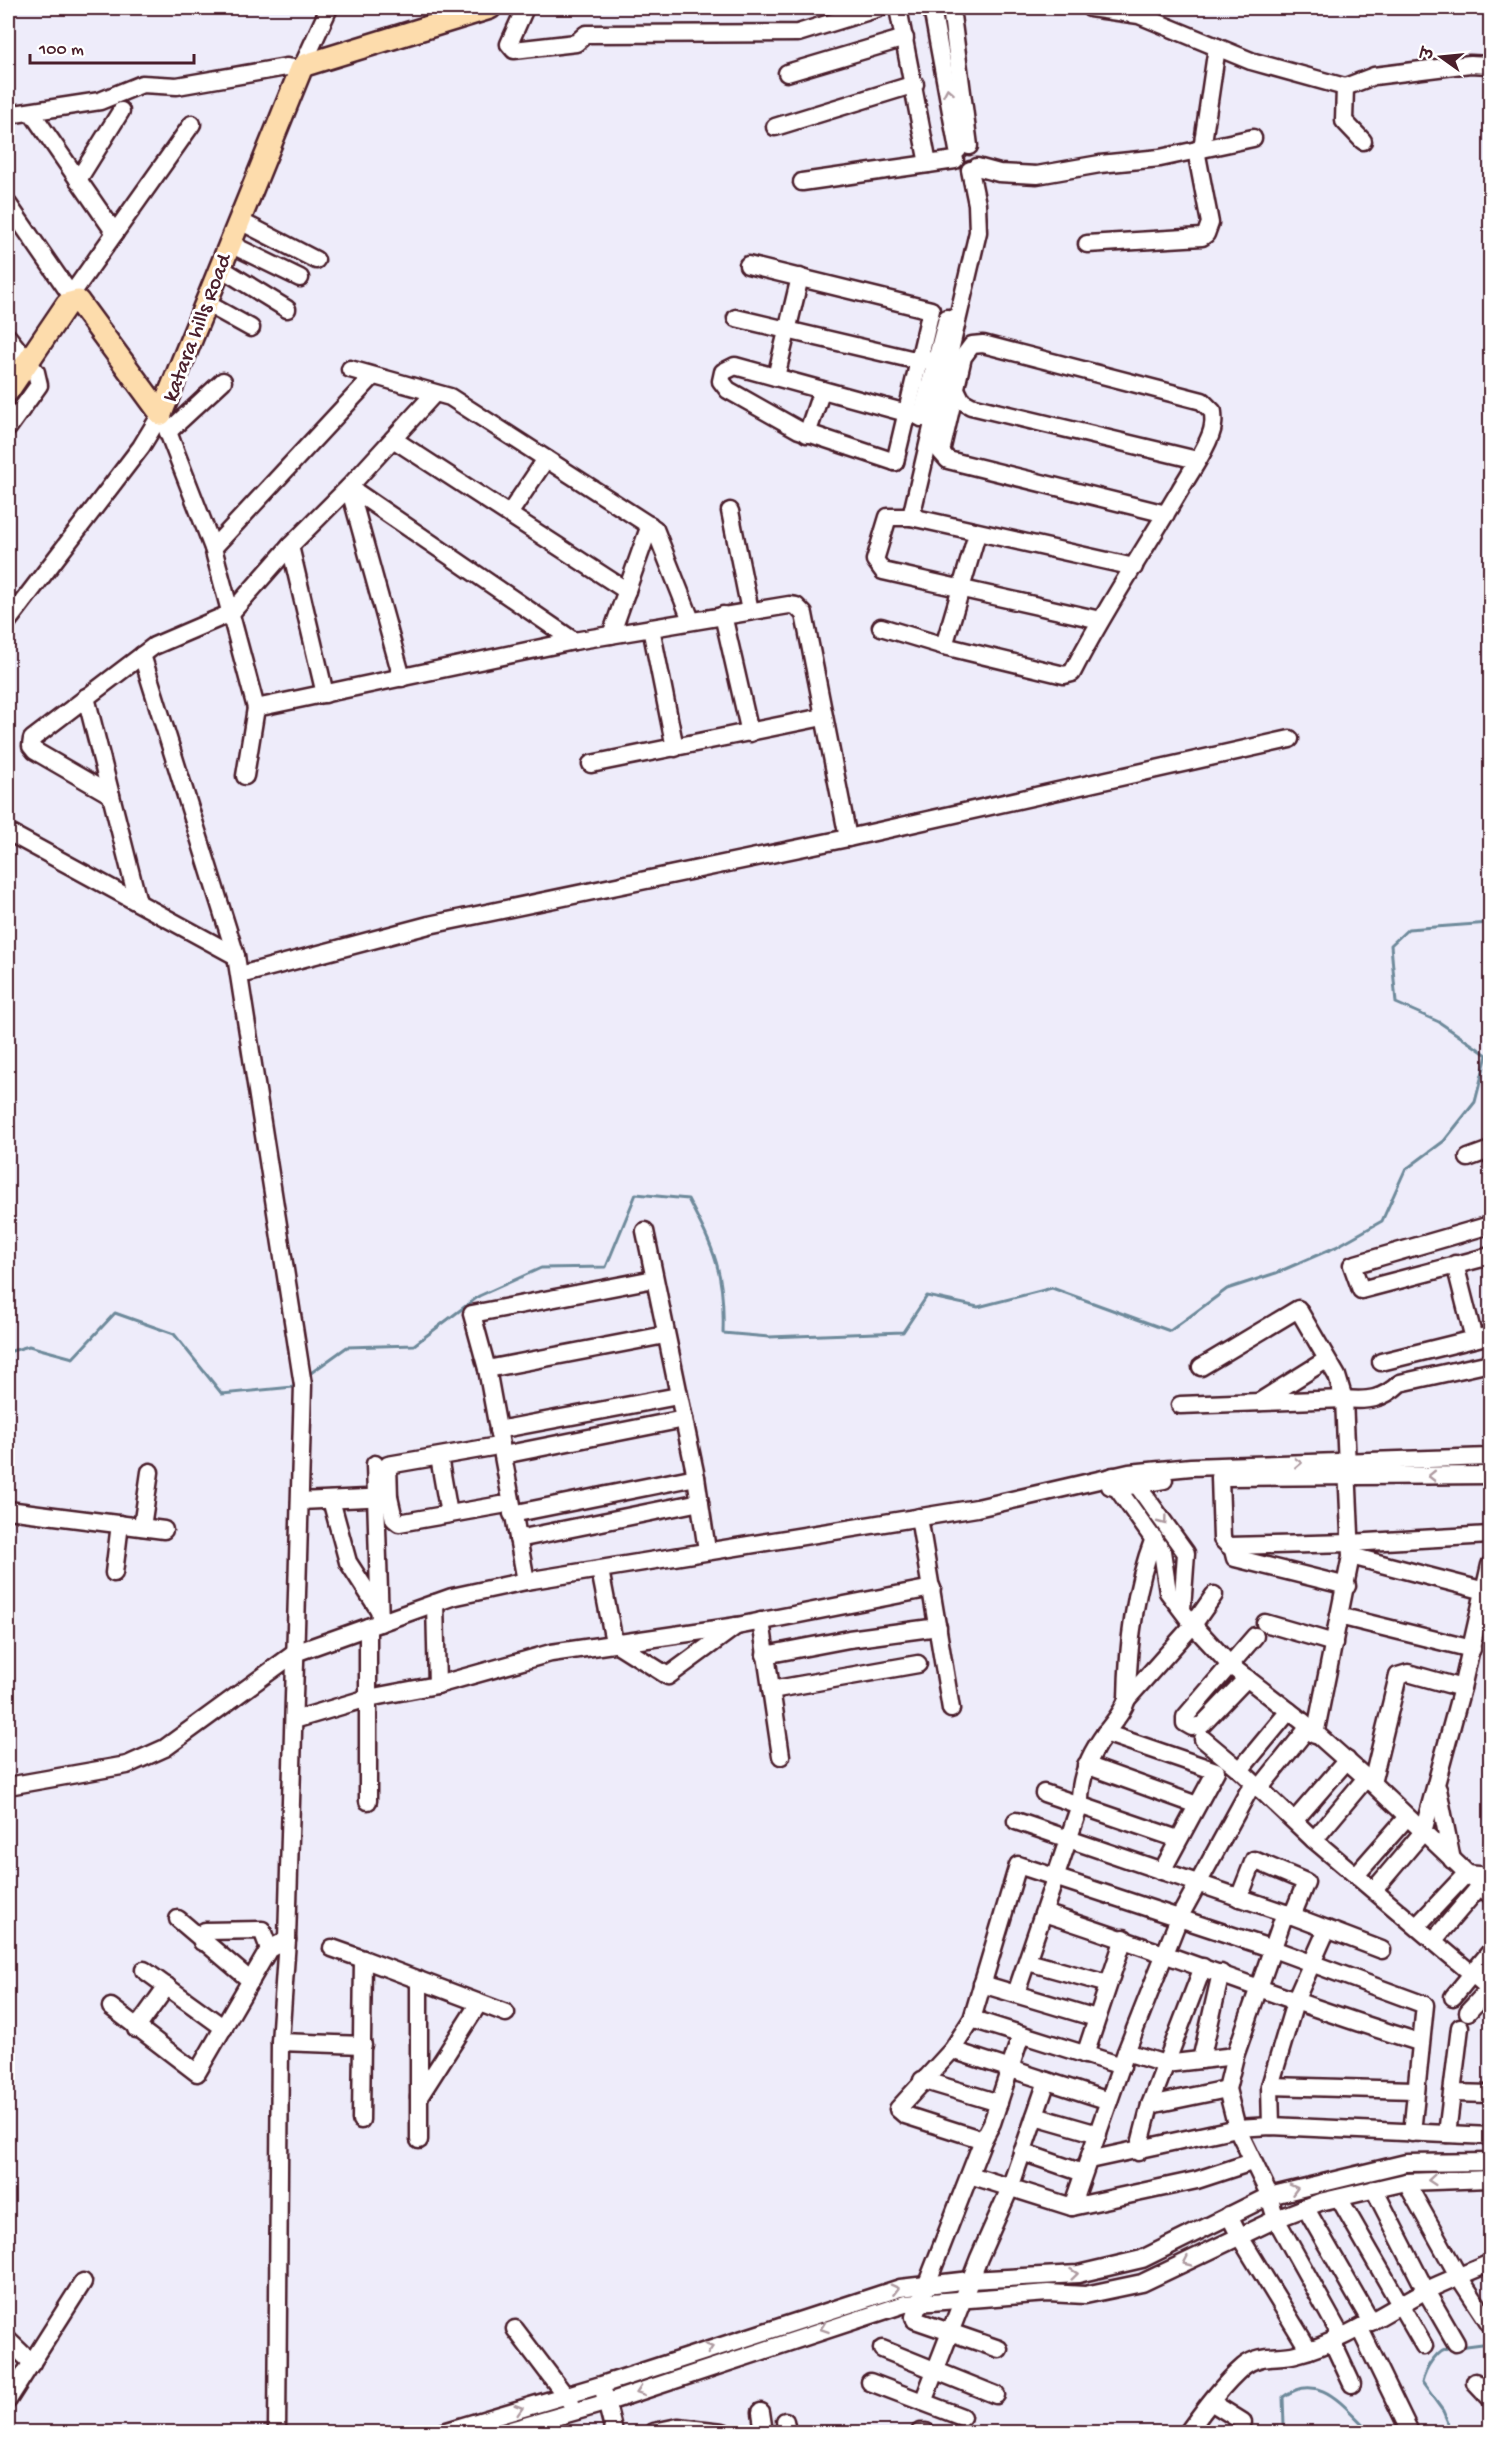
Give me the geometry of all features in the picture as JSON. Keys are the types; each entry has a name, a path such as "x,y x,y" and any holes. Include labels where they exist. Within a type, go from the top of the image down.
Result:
{"main road":[{"path":"296,68 490,8"},
{"name":"katara hills Road","path":"157,410 219,267 296,68"},
{"path":"8,391 73,298"},
{"name":"katara hills Road","path":"73,298 82,304 157,410"}],"street":[{"path":"8,115 100,101 142,84 177,86 296,68 329,8"},
{"path":"525,8 509,44 514,50 576,43 586,33 798,33 879,8"},
{"path":"898,8 915,84 928,164"},
{"path":"901,513 920,418 940,362 973,233 977,204 965,160 932,8"},
{"path":"951,8 965,160"},
{"path":"1090,8 1139,15 1251,61 1345,87 1374,76 1470,64 1491,65"},
{"path":"787,73 905,38"},
{"path":"1088,244 1202,237 1206,234 1210,223 1199,150 1217,47"},
{"path":"775,127 915,84"},
{"path":"1345,87 1344,121 1363,141"},
{"path":"78,180 121,111"},
{"path":"32,113 115,233"},
{"path":"8,204 73,298 115,233 192,124"},
{"path":"802,182 965,160 999,173 1036,175 1160,158 1253,138"},
{"path":"238,220 316,260"},
{"path":"895,462 920,418 940,362 939,314 973,233"},
{"path":"228,243 300,278"},
{"path":"748,265 939,314"},
{"path":"219,267 287,309"},
{"path":"776,377 800,277"},
{"path":"204,302 251,328"},
{"path":"736,318 940,362 963,357 972,345 983,344 1202,401 1213,411 1214,427 1197,460 1100,620 1072,673 1064,675 944,646 881,627"},
{"path":"8,337 36,372 39,385 8,428"},
{"path":"940,362 962,401 971,406 1197,460"},
{"path":"895,462 807,434 728,390 721,381 723,372 735,366 920,418"},
{"path":"350,369 450,397 650,525 655,529 691,620"},
{"path":"213,548 373,376"},
{"path":"8,621 141,447 157,410 223,381"},
{"path":"956,389 941,452 948,460 1166,514"},
{"path":"807,434 822,390"},
{"path":"111,795 34,751 31,746 32,739 154,646 231,613 290,546 349,487 434,394"},
{"path":"157,410 213,548 256,708 245,776"},
{"path":"920,418 901,513 875,560 883,571 1100,620"},
{"path":"393,439 627,591"},
{"path":"895,462 916,443"},
{"path":"509,514 546,459"},
{"path":"349,487 574,641"},
{"path":"349,487 402,678"},
{"path":"730,511 750,611"},
{"path":"901,513 977,534 1134,567"},
{"path":"611,635 650,525"},
{"path":"944,646 977,534"},
{"path":"290,546 326,694"},
{"path":"256,708 574,641 789,605 801,609 812,650 848,838"},
{"path":"723,615 750,733"},
{"path":"651,628 675,748"},
{"path":"142,655 236,956 302,1380 287,1940 280,2042 277,2433"},
{"path":"86,697 138,902"},
{"path":"591,764 823,717"},
{"path":"240,975 429,925 848,838 1290,739"},
{"path":"8,832 236,956"},
{"path":"1468,1158 1491,1150"},
{"path":"1491,1225 1352,1265 1361,1290 1491,1256"},
{"path":"645,1231 696,1477 707,1550"},
{"path":"1455,1264 1474,1339"},
{"path":"526,1581 518,1539 507,1509 498,1451 498,1430 487,1369 472,1314 654,1279"},
{"path":"1072,2208 1124,2059 1179,1918 1196,1884 1253,1790 1312,1732 1347,1586 1350,1550 1349,1469 1344,1399 1337,1376 1298,1309 1201,1367"},
{"path":"487,1369 665,1335"},
{"path":"1381,1362 1491,1335"},
{"path":"1258,1403 1326,1360"},
{"path":"1180,1405 1344,1399 1368,1402 1389,1394 1400,1383 1491,1363"},
{"path":"498,1430 678,1396"},
{"path":"590,1413 596,1437"},
{"path":"368,1801 368,1698 376,1620 383,1498 388,1465 596,1437 684,1419"},
{"path":"439,1457 449,1514"},
{"path":"8,1786 127,1765 165,1748 295,1653 376,1620 526,1581 977,1508 1094,1482 1349,1469 1491,1457"},
{"path":"375,1464 383,1498 396,1522 605,1495 696,1477"},
{"path":"1124,1480 1191,1467 1349,1469 1491,1475"},
{"path":"142,1527 150,1472"},
{"path":"1220,1477 1222,1539 1225,1544 1232,1546 1350,1550 1491,1535"},
{"path":"1124,1480 1164,1557 1168,1592 1193,1625 1231,1666 1347,1760 1466,1874 1487,1886 1433,1941"},
{"path":"1124,1480 1183,1548 1187,1558 1182,1584 1182,1609"},
{"path":"605,1495 610,1521"},
{"path":"300,1501 383,1498"},
{"path":"331,1500 348,1562 376,1620"},
{"path":"518,1539 700,1502"},
{"path":"8,1510 164,1530"},
{"path":"919,1517 951,1709"},
{"path":"114,1574 120,1524"},
{"path":"1154,1538 1183,1548"},
{"path":"1016,1993 1080,1804 1080,1785 1086,1765 1106,1732 1123,1710 1127,1699 1132,1626 1139,1586 1154,1538"},
{"path":"1232,1546 1235,1558 1347,1586"},
{"path":"1350,1550 1485,1591"},
{"path":"1374,1890 1424,1832 1472,1649 1491,1565"},
{"path":"600,1570 614,1642 668,1676 737,1626"},
{"path":"294,1720 368,1698 437,1685 551,1653 614,1642 737,1626 932,1588"},
{"path":"1127,1699 1193,1625 1214,1595"},
{"path":"435,1603 437,1685"},
{"path":"1339,1616 1472,1649"},
{"path":"760,1621 781,1756"},
{"path":"765,1655 849,1639 938,1627"},
{"path":"1247,1678 1202,1725 1192,1727 1185,1723 1185,1717 1260,1630 1334,1643"},
{"path":"771,1690 918,1664"},
{"path":"1314,1840 1369,1780 1398,1676 1408,1673 1462,1688"},
{"path":"1240,1770 1289,1711"},
{"path":"1106,1732 1216,1771 1162,1871"},
{"path":"1203,1739 1240,1770 1253,1790 1294,1820 1314,1840 1490,1988 1468,2012"},
{"path":"1294,1820 1347,1760"},
{"path":"1086,1765 1197,1804"},
{"path":"1437,1785 1452,1860"},
{"path":"1044,1793 1178,1839"},
{"path":"1357,1874 1407,1817"},
{"path":"1016,1821 1289,1915 1382,1950"},
{"path":"1239,1898 1254,1860 1306,1882 1273,1949 1235,2056 1227,2089 1237,2128 1266,2188 1276,2219 1336,2338 1352,2384"},
{"path":"983,2140 905,2115 897,2109 952,2050 972,2019 1018,1865 1273,1949 1425,2005 1414,2090 1412,2133"},
{"path":"1417,1926 1466,1874"},
{"path":"1044,1913 1124,1938 1166,1955 1296,1999 1356,2023 1419,2042"},
{"path":"178,1919 202,1942 251,1981"},
{"path":"1271,2126 1270,2086 1296,1999 1327,1929"},
{"path":"202,1942 205,1931 262,1930 287,1940"},
{"path":"262,1930 269,1949"},
{"path":"1085,2055 1124,1938"},
{"path":"111,2007 136,2029 197,2073 269,1949 287,1940"},
{"path":"332,1948 506,2013"},
{"path":"1453,1997 1491,1952"},
{"path":"361,2120 363,1959"},
{"path":"1028,1962 1108,1984"},
{"path":"1138,2152 1150,2105 1203,1967"},
{"path":"144,1970 224,2028"},
{"path":"1200,2060 1221,1973"},
{"path":"419,1980 419,2140"},
{"path":"982,1984 1096,2018"},
{"path":"136,2029 167,1986"},
{"path":"419,2097 479,2003"},
{"path":"972,2019 1085,2055 1165,2064 1235,2056"},
{"path":"1447,2134 1460,2027"},
{"path":"999,2349 915,2320 999,2103 1021,2035"},
{"path":"280,2042 363,2045"},
{"path":"952,2050 1109,2101"},
{"path":"922,2080 999,2103"},
{"path":"923,2402 963,2300 978,2280 1047,2081"},
{"path":"1270,2086 1414,2090"},
{"path":"1150,2105 1227,2089"},
{"path":"1453,2093 1491,2094"},
{"path":"1035,2116 1098,2133"},
{"path":"1022,2152 1086,2167 1237,2128 1271,2126 1491,2136"},
{"path":"970,2175 1072,2208 1197,2180 1252,2162"},
{"path":"504,2433 608,2402 766,2348 900,2288 978,2280 1078,2274 1123,2265 1142,2259 1230,2215 1266,2188 1406,2163 1491,2162"},
{"path":"443,2433 601,2385 761,2331 848,2312 921,2301 1048,2293 1085,2295 1142,2283 1276,2219 1339,2198 1406,2182 1491,2179"},
{"path":"1406,2182 1459,2277 1488,2321"},
{"path":"1374,2189 1426,2291 1456,2343"},
{"path":"1339,2198 1424,2346"},
{"path":"1305,2208 1366,2326 1410,2433"},
{"path":"1230,2215 1240,2237 1309,2349"},
{"path":"1193,2431 1211,2402 1245,2366 1260,2357 1295,2355 1366,2326 1426,2291 1491,2263"},
{"path":"8,2400 83,2283"},
{"path":"515,2329 577,2411"},
{"path":"761,2331 766,2348"},
{"path":"8,2340 32,2362"},
{"path":"882,2349 996,2395"},
{"path":"870,2382 962,2417"},
{"path":"1475,2382 1491,2398"},
{"path":"601,2385 608,2402 614,2433"},
{"path":"1211,2402 1243,2422"},
{"path":"761,2412 764,2433"},
{"path":"654,2433 678,2427 723,2433"},
{"path":"920,2433 926,2433"}],"waterway":[{"path":"308,1375 347,1347 414,1345 479,1296 541,1268 606,1267 636,1194 688,1199 705,1233 720,1278 723,1333 769,1337 903,1332 927,1296 978,1307 1052,1288 1170,1331 1227,1289 1276,1273 1336,1247 1382,1221 1405,1170 1444,1141 1475,1102 1487,1055 1439,1022 1396,1003 1391,945 1408,929 1490,923"},
{"path":"8,1352 29,1346 73,1358 115,1313 174,1334 222,1394 293,1387 298,1383"},
{"path":"1459,2347 1490,2343"},
{"path":"1452,2432 1443,2411 1422,2382 1429,2365 1437,2355 1453,2347"},
{"path":"1289,2432 1284,2426 1283,2397 1297,2390 1309,2388 1331,2395 1371,2432"}]}
